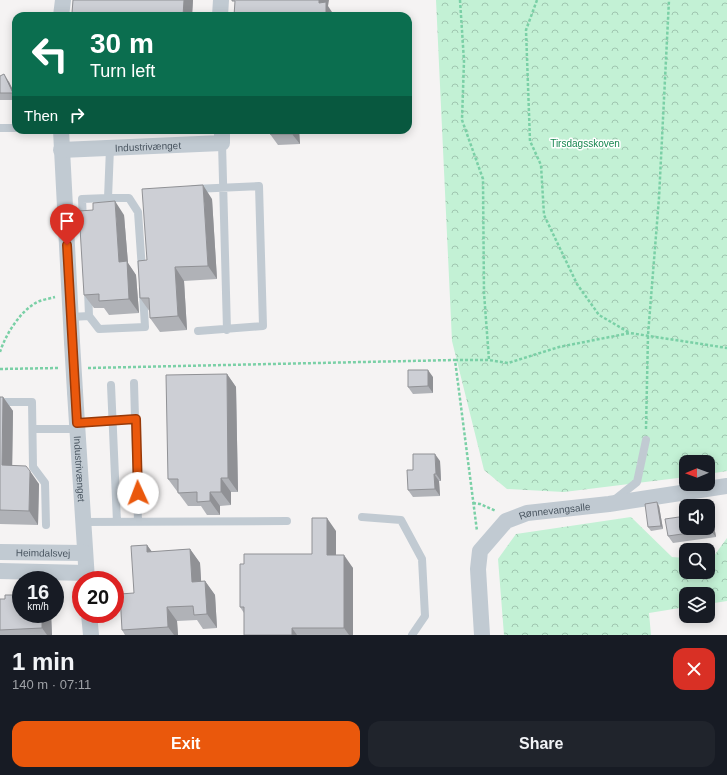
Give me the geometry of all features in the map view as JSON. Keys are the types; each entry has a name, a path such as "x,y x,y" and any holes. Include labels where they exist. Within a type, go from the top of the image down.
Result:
{"street":[{"path":"61,12 62,0"},
{"path":"220,12 221,0"},
{"name":"Industrivænget","path":"61,134 86,571"},
{"name":"Industrivænget","path":"61,150 110,148 222,137"},
{"name":"Rønnevangsalle","path":"480,552 506,521 527,513 609,504 727,486"},
{"name":"Heimdalsvej","path":"0,552 85,553"},
{"path":"480,552 478,569 482,635"},
{"name":"Heimdalsvej","path":"0,571 72,575"},
{"path":"89,623 90,635"}],"lane":[{"path":"0,128 12,128"},
{"path":"222,137 227,330"},
{"path":"108,198 110,148"},
{"path":"184,189 259,186 263,326 227,330 198,331"},
{"path":"84,230 82,199 128,198 138,212 145,327 99,329 90,316 88,285"},
{"path":"71,317 90,316"},
{"path":"134,383 138,522"},
{"path":"111,385 117,522"},
{"path":"0,402 32,402 33,467 45,483 46,525"},
{"path":"33,429 77,426 136,419"},
{"path":"609,504 637,482 646,440"},
{"path":"362,517 400,520 422,559 425,616 412,635"},
{"path":"83,522 287,521"}],"path":[{"path":"460,0 464,62 462,120 483,179 484,293 489,360"},
{"path":"536,0 526,30 529,133 530,141 541,165 544,215 577,284 599,315 630,333"},
{"path":"646,440 648,335 659,198 669,0"},
{"path":"0,352 4,341 16,322 34,304 70,292"},
{"path":"84,368 455,360 489,360 508,363 559,347 630,333 727,348"},
{"path":"455,360 480,552"},
{"path":"0,369 60,368"}],"green space":[{"name":"Tirsdagsskoven","path":"436,0 727,0 727,471 715,473 715,455 679,455 679,478 564,492 507,489 484,470 452,341"},
{"path":"631,517 672,557 679,558 679,579 715,579 715,554 727,538 727,601 715,603 715,587 679,587 679,608 649,613 651,635 504,635 498,559 516,534"}],"building":[{"path":"73,0 184,0 183,12 72,12"},
{"path":"319,0 319,3 326,2 326,12 234,12 235,1 232,1"},
{"path":"4,74 12,93 0,93 0,76"},
{"path":"203,185 208,266 175,267 178,316 150,318 149,298 140,298 138,261 147,260 142,189"},
{"path":"115,201 119,262 127,261 129,299 99,301 99,294 84,295 79,211 93,210 93,203"},
{"path":"408,370 428,370 428,386 408,387"},
{"path":"227,374 228,478 221,478 221,492 210,492 210,501 197,502 197,492 178,493 178,479 168,479 166,375"},
{"path":"0,397 3,397 2,465 26,466 30,471 29,511 0,510"},
{"path":"413,454 435,454 435,489 408,490 407,470 413,470"},
{"path":"657,502 661,526 648,527 645,504"},
{"path":"679,517 679,534 668,536 665,519"},
{"path":"312,518 327,518 327,555 344,555 344,628 292,628 292,635 244,635 244,607 240,607 240,564 244,564 244,554 312,554"},
{"path":"147,545 147,552 190,549 192,582 205,581 207,614 194,615 193,606 167,607 168,627 122,630 122,623 124,623 124,594 134,593 131,546"},
{"path":"5,595 12,595 12,623 42,623 42,628 0,630 0,599 5,599"}],"route":[{"path":"67,245 77,423 136,419 138,493"}]}
